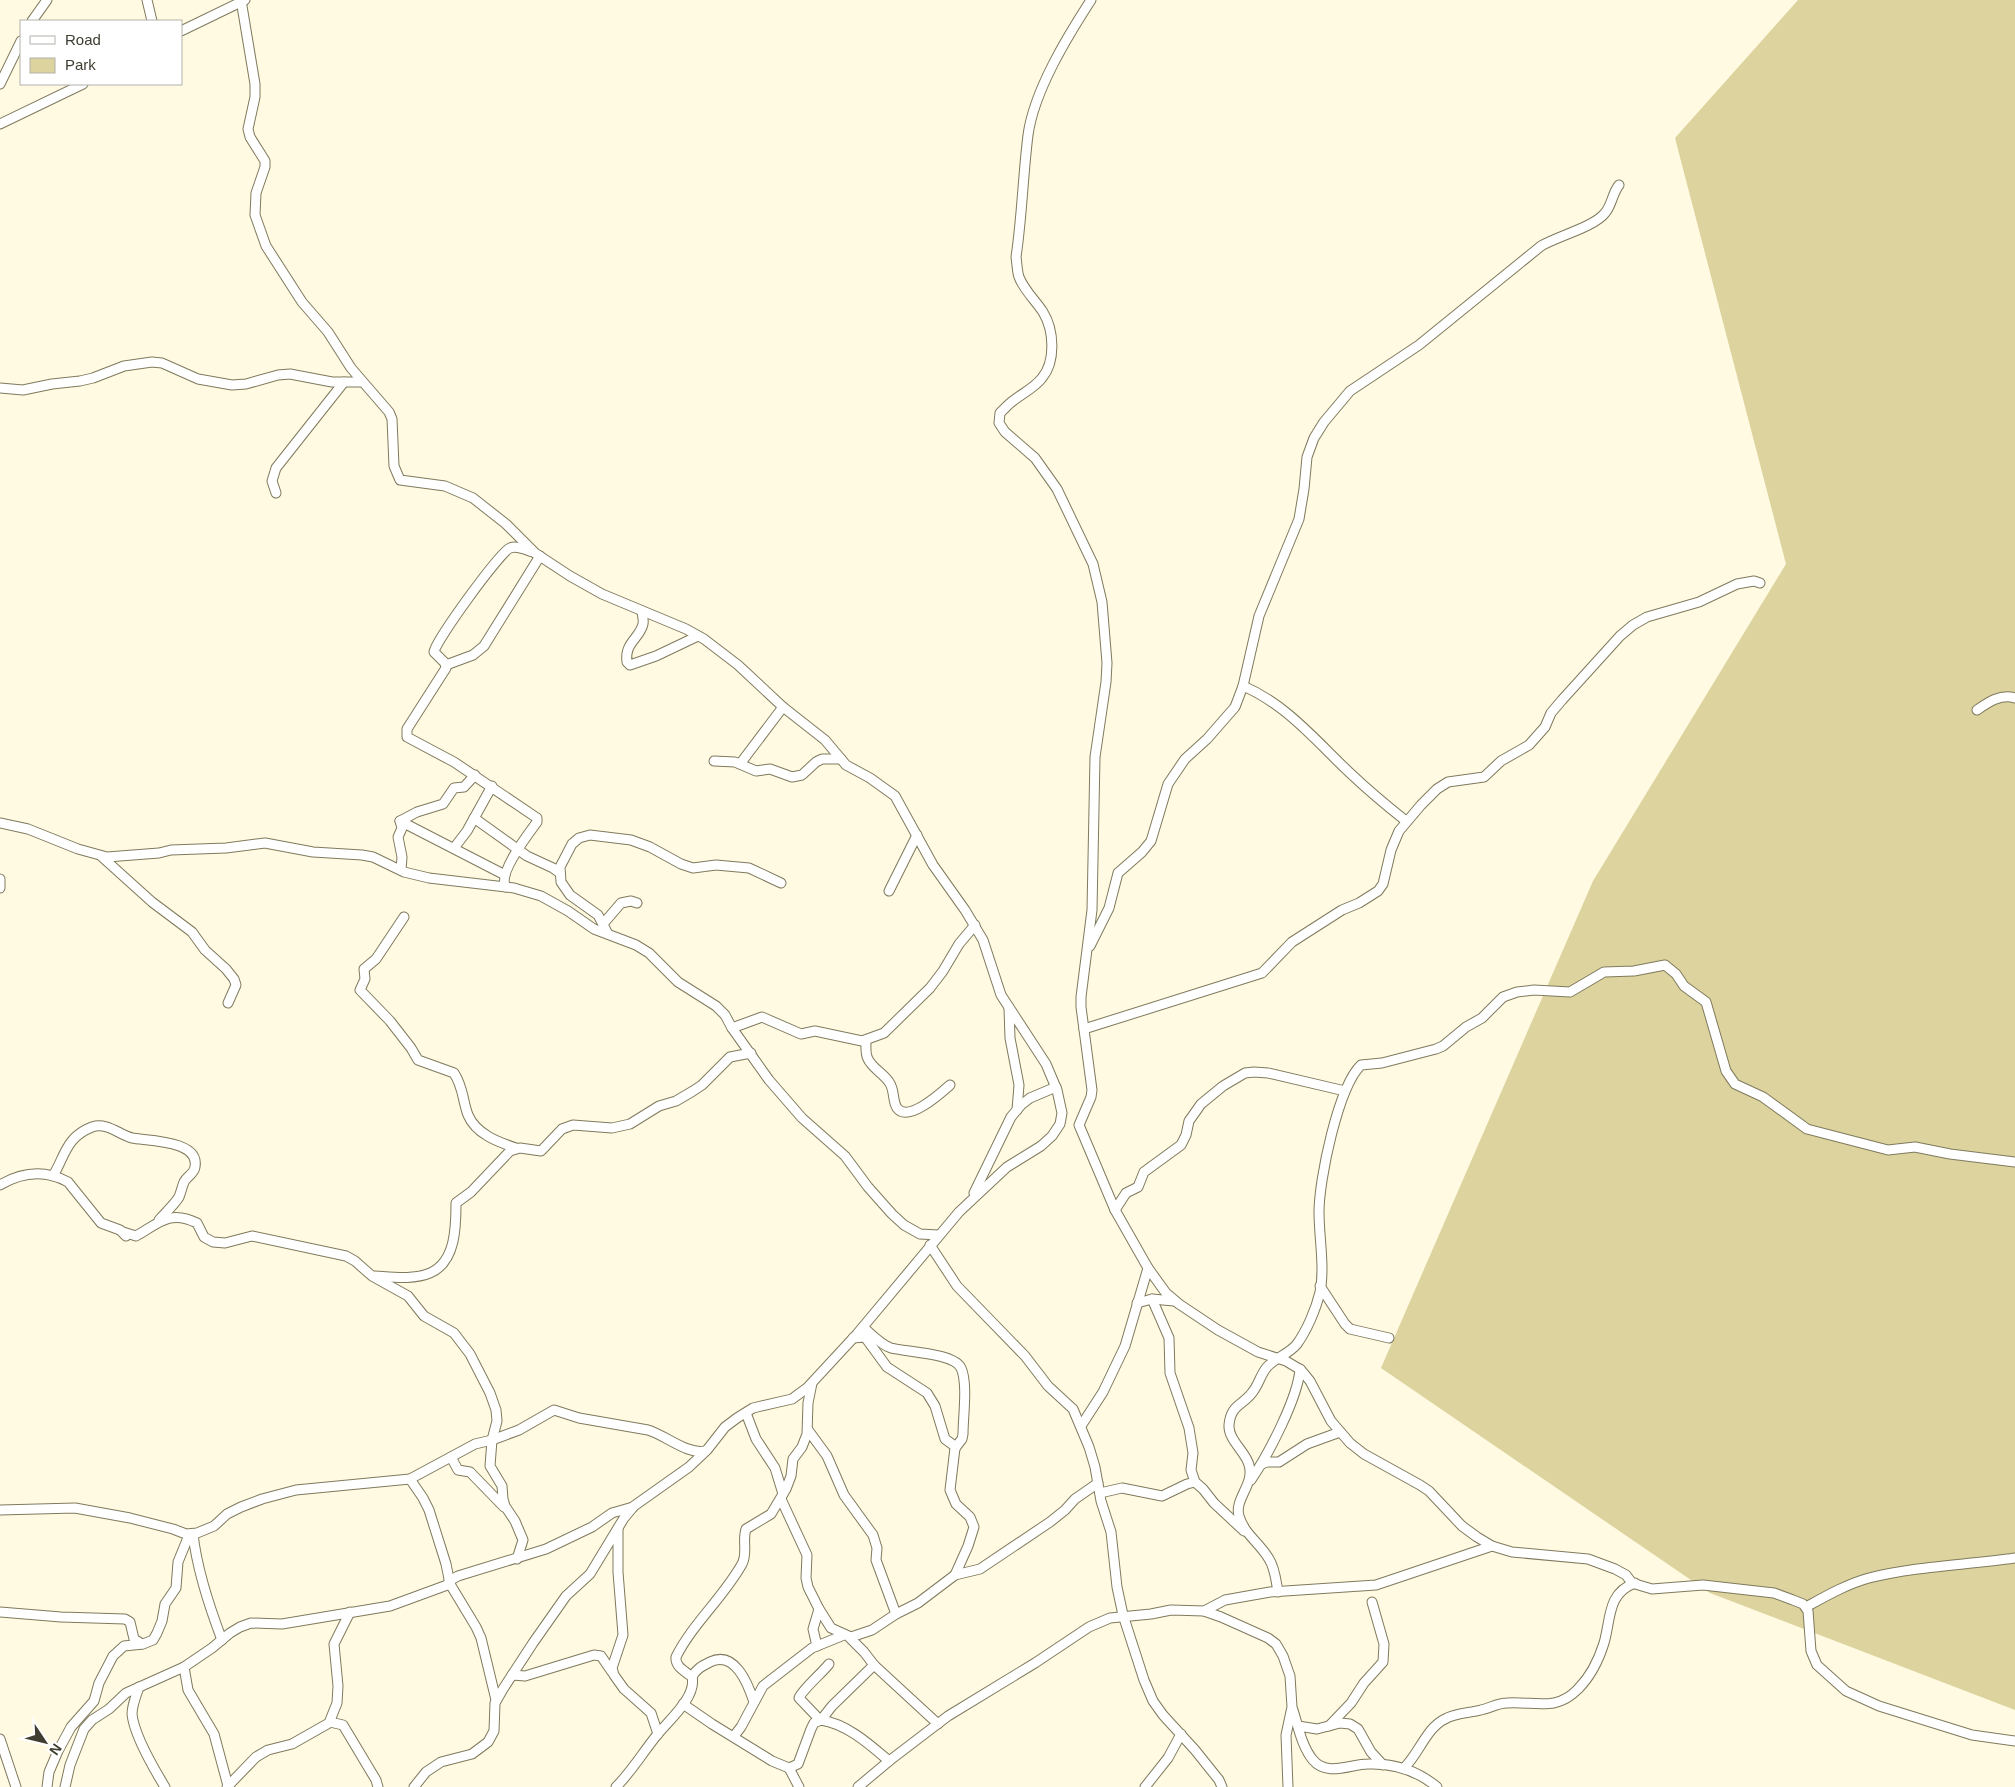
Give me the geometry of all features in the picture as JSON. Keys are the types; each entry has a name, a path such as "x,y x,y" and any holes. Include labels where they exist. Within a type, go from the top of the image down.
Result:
{"street":[{"path":"33,20 47,0"},
{"path":"147,0 152,20"},
{"path":"1091,0 1067,40 1045,85 1028,134 1016,257 1020,277 1031,298 1042,310 1047,321 1052,348 1050,360 1044,377 1000,413 999,423 1005,432 1035,458 1057,489 1093,564 1102,602 1107,672 1095,757 1093,902 1081,997 1092,1090 1080,1125 1115,1210 1148,1268 1166,1292 1176,1301 1218,1330 1258,1352 1300,1369 1310,1381 1331,1421 1340,1432 1364,1454 1429,1491 1462,1526 1492,1546 1523,1553 1588,1558 1626,1575 1632,1583 1652,1589 1703,1585 1726,1589 1754,1589 1774,1593 1803,1604 1806,1607 1813,1660 1846,1691 1879,1706 1943,1727 1972,1735 2015,1741"},
{"path":"182,31 242,1 255,97 248,129 250,137 265,161 265,167 256,192 254,215 266,246 302,302 328,332 362,382 385,406 392,419 394,466 400,480 445,486 473,498 506,524 538,554 590,588 686,629 698,636 738,665 783,707 824,740 851,769 870,778 895,796 933,865 974,925 987,948 996,984 1009,1008 1033,1041 1046,1064 1056,1087 1062,1118 1052,1136 1041,1146 1007,1167 970,1201 938,1235 863,1327 801,1393 792,1399 753,1408 746,1412 725,1427 706,1450 682,1473 634,1506 624,1518 590,1574 582,1584 566,1596 496,1700 493,1714 494,1732 488,1742 472,1754 440,1762 426,1772 414,1787"},
{"path":"0,84 20,43"},
{"path":"0,124 81,85"},
{"path":"1088,950 1109,908 1118,872 1152,841 1168,784 1185,758 1207,740 1235,707 1243,686 1259,616 1299,519 1304,489 1306,457 1314,438 1336,406 1350,391 1420,345 1541,246 1601,217 1606,213 1612,193 1619,185"},
{"path":"0,388 23,390 80,381 104,375 124,366 152,362 162,363 198,379 232,385 246,384 278,375 290,374 332,382 362,382"},
{"path":"276,493 272,481 276,468 344,382"},
{"path":"446,665 435,654 437,644 485,575 508,549 520,548 538,554"},
{"path":"506,887 503,881 505,875 517,850 537,822 537,818 475,775 406,737 407,729 439,681 446,665 473,656 484,646 538,554"},
{"path":"1084,1029 1262,973 1292,942 1378,891 1399,831 1406,821 1437,789 1455,780 1484,777 1501,761 1529,745 1545,727 1551,713 1562,700 1620,636 1633,625 1647,617 1700,602 1737,584 1754,581 1760,583"},
{"path":"642,611 643,624 632,640 626,659 630,665 656,656 698,636"},
{"path":"1243,686 1259,692 1284,710 1351,774 1406,821"},
{"path":"1977,710 1998,698 2011,696 2015,698"},
{"path":"740,764 783,707"},
{"path":"714,761 729,761 756,771 770,769 792,777 799,776 822,759 841,759"},
{"path":"400,821 417,812 443,804 454,788 464,787 475,775"},
{"path":"454,848 492,786"},
{"path":"474,818 517,850 560,873"},
{"path":"400,821 505,875"},
{"path":"400,821 402,828 398,837 402,857 401,870"},
{"path":"0,823 28,829 78,850 106,857 159,853 171,850 226,848 265,843 313,852 373,857 401,870 429,878 506,887 541,896 568,911 586,924 636,945 649,953 678,982 716,1006 725,1015 769,1080 802,1118 844,1156 892,1214 904,1225 920,1234 938,1235"},
{"path":"608,934 598,915 564,889 560,873 565,856 572,844 579,838 590,835 631,840 693,868 716,865 749,868 781,883"},
{"path":"889,891 917,835"},
{"path":"101,856 152,902 192,932 205,950 226,969 234,979 236,986 228,1003"},
{"path":"0,879 0,888"},
{"path":"603,924 621,903 630,901 637,903"},
{"path":"404,917 376,959 364,969 364,979 360,990 390,1021 418,1060 454,1073 464,1095 468,1114 480,1130 487,1136 516,1148 541,1151 562,1129 573,1125 612,1128 630,1124 660,1106 676,1101 697,1088 730,1057 751,1053"},
{"path":"732,1028 762,1017 796,1033 815,1031 856,1041 866,1040 884,1033 930,988 974,925"},
{"path":"1248,1535 1238,1515 1239,1506 1251,1472 1248,1461 1229,1429 1231,1415 1234,1408 1253,1392 1267,1367 1298,1343 1315,1305 1320,1286 1320,1198 1338,1108 1360,1066 1382,1063 1443,1046 1466,1027 1478,1021 1504,997 1517,992 1534,990 1570,992 1604,972 1634,971 1665,965 1676,974 1684,986 1706,1002 1726,1071 1735,1084 1773,1104 1804,1128 1888,1150 1914,1147 1950,1154 2015,1162"},
{"path":"1009,1008 1010,1038 1019,1085 1016,1111"},
{"path":"866,1040 868,1060 889,1081 893,1088 896,1106 900,1110 908,1113 915,1110 933,1099 950,1085"},
{"path":"1115,1210 1126,1193 1138,1187 1144,1172 1181,1145 1186,1135 1189,1121 1201,1104 1222,1086 1245,1073 1268,1073 1346,1091"},
{"path":"970,1201 1011,1117 1030,1098 1056,1087"},
{"path":"53,1176 67,1146 72,1140 92,1127 102,1125 131,1137 170,1143 185,1148 193,1157 195,1167 185,1180 176,1202 153,1225"},
{"path":"372,1276 409,1277 429,1274 437,1269 447,1256 455,1236 456,1202 471,1192 502,1159 516,1148"},
{"path":"0,1185 26,1173 53,1176 68,1182 101,1222 123,1232 136,1236 166,1218 180,1218 197,1223 204,1237 213,1242 225,1243 252,1236 346,1256 372,1276 408,1296 424,1316 450,1330 460,1340 470,1354 490,1393 496,1410 497,1421 492,1440 490,1466 502,1486 503,1499 523,1540 518,1558"},
{"path":"123,1232 131,1242"},
{"path":"930,1245 957,1286 1026,1356 1048,1386 1072,1409 1089,1447 1111,1532 1117,1587 1123,1616 1134,1652 1153,1701 1163,1715 1207,1764 1222,1787"},
{"path":"1081,1426 1116,1368 1125,1346 1148,1268"},
{"path":"1320,1286 1350,1329 1389,1338"},
{"path":"1137,1302 1152,1299 1176,1301"},
{"path":"1152,1299 1169,1338 1170,1373 1189,1428 1193,1453 1191,1470 1196,1482 1204,1489 1214,1503 1269,1558 1278,1592"},
{"path":"863,1327 891,1348 943,1358 959,1365 964,1379 964,1413 962,1439 956,1447 950,1490 956,1504 970,1516 974,1527 968,1546 954,1575"},
{"path":"853,1338 865,1337 887,1368 927,1394 935,1406 945,1439 956,1447"},
{"path":"1249,1482 1262,1464 1294,1394 1300,1369"},
{"path":"692,1677 682,1670 675,1659 680,1647 695,1625 720,1596 742,1564 746,1552 746,1530 771,1514 782,1497 791,1476 793,1459 802,1447 808,1430 808,1403 812,1383"},
{"path":"0,1510 75,1508 130,1518 191,1534 204,1532 227,1514 241,1507 296,1490 410,1479 478,1442 492,1440 519,1430 554,1410 580,1418 659,1433 695,1452 706,1450"},
{"path":"746,1412 756,1439 775,1468 782,1497 807,1554 806,1578 808,1587 828,1625 846,1636 864,1652 874,1665 938,1724"},
{"path":"808,1430 827,1456 844,1495 873,1535 877,1548 876,1560 896,1614"},
{"path":"1262,1464 1280,1462 1308,1444 1340,1432"},
{"path":"451,1457 458,1470 470,1472 509,1512"},
{"path":"410,1479 429,1510 450,1583 476,1627 487,1658 496,1700"},
{"path":"1100,1493 1110,1489 1122,1488 1162,1496 1187,1484 1196,1482"},
{"path":"734,1736 741,1727 763,1686 816,1646 846,1636 865,1633 918,1603 954,1575 977,1570 1050,1522 1065,1510 1074,1499 1098,1483"},
{"path":"65,1787 70,1765 84,1729 126,1693 184,1667 240,1627 251,1623 282,1624 390,1606 450,1583 458,1576 561,1543 601,1522 612,1513 634,1506"},
{"path":"614,1675 613,1662 623,1635 618,1572 618,1529"},
{"path":"191,1534 200,1571 222,1640"},
{"path":"47,1787 49,1772 58,1751 71,1727 94,1701 99,1683 113,1656 124,1646 143,1644 153,1640 160,1627 164,1604 176,1588 178,1562 191,1534"},
{"path":"1204,1611 1225,1600 1278,1592 1376,1585 1492,1546"},
{"path":"1806,1607 1869,1578 2015,1558"},
{"path":"1404,1768 1415,1757 1434,1728 1447,1717 1504,1703 1550,1704 1568,1699 1579,1688 1594,1667 1604,1642 1610,1613 1620,1592 1625,1587 1635,1583"},
{"path":"1329,1726 1351,1703 1364,1683 1383,1662 1384,1644 1372,1602"},
{"path":"816,1646 813,1629 819,1609"},
{"path":"858,1787 889,1761 972,1700 1036,1663 1089,1626 1110,1618 1171,1610 1204,1611 1235,1622 1268,1638 1276,1644 1284,1656 1290,1676 1292,1707 1304,1744 1312,1759 1323,1768 1333,1769 1368,1764 1404,1768 1425,1777 1437,1787"},
{"path":"0,1612 61,1617 125,1619 131,1625 134,1639 143,1644"},
{"path":"228,1787 256,1757 268,1750 292,1744 305,1738 330,1722 337,1703 338,1686 334,1644 350,1612"},
{"path":"512,1675 525,1676 547,1668 598,1655 605,1660 614,1675 637,1703 651,1713 658,1734"},
{"path":"616,1787 683,1704 692,1688 692,1677 698,1669 714,1660 726,1661 743,1675 748,1683 754,1702"},
{"path":"829,1664 821,1675 801,1693 799,1698 821,1720 842,1727 864,1740 889,1761"},
{"path":"789,1768 798,1764 814,1723 821,1720 832,1706 874,1665"},
{"path":"184,1667 188,1690 214,1734 228,1787"},
{"path":"139,1687 132,1715 144,1749 165,1787"},
{"path":"683,1704 772,1761 789,1768 799,1787"},
{"path":"1288,1787 1286,1735 1292,1707"},
{"path":"330,1722 343,1725 349,1732 378,1787"},
{"path":"1298,1726 1317,1729 1350,1724 1358,1729 1371,1752 1383,1765"},
{"path":"1145,1787 1168,1758 1181,1734"},
{"path":"0,1739 16,1787"},
{"path":"626,1787 630,1772"}],"green space":[{"path":"1798,0 2015,0 2015,1710 1710,1593 1381,1368 1593,881 1786,564 1675,138"}]}
